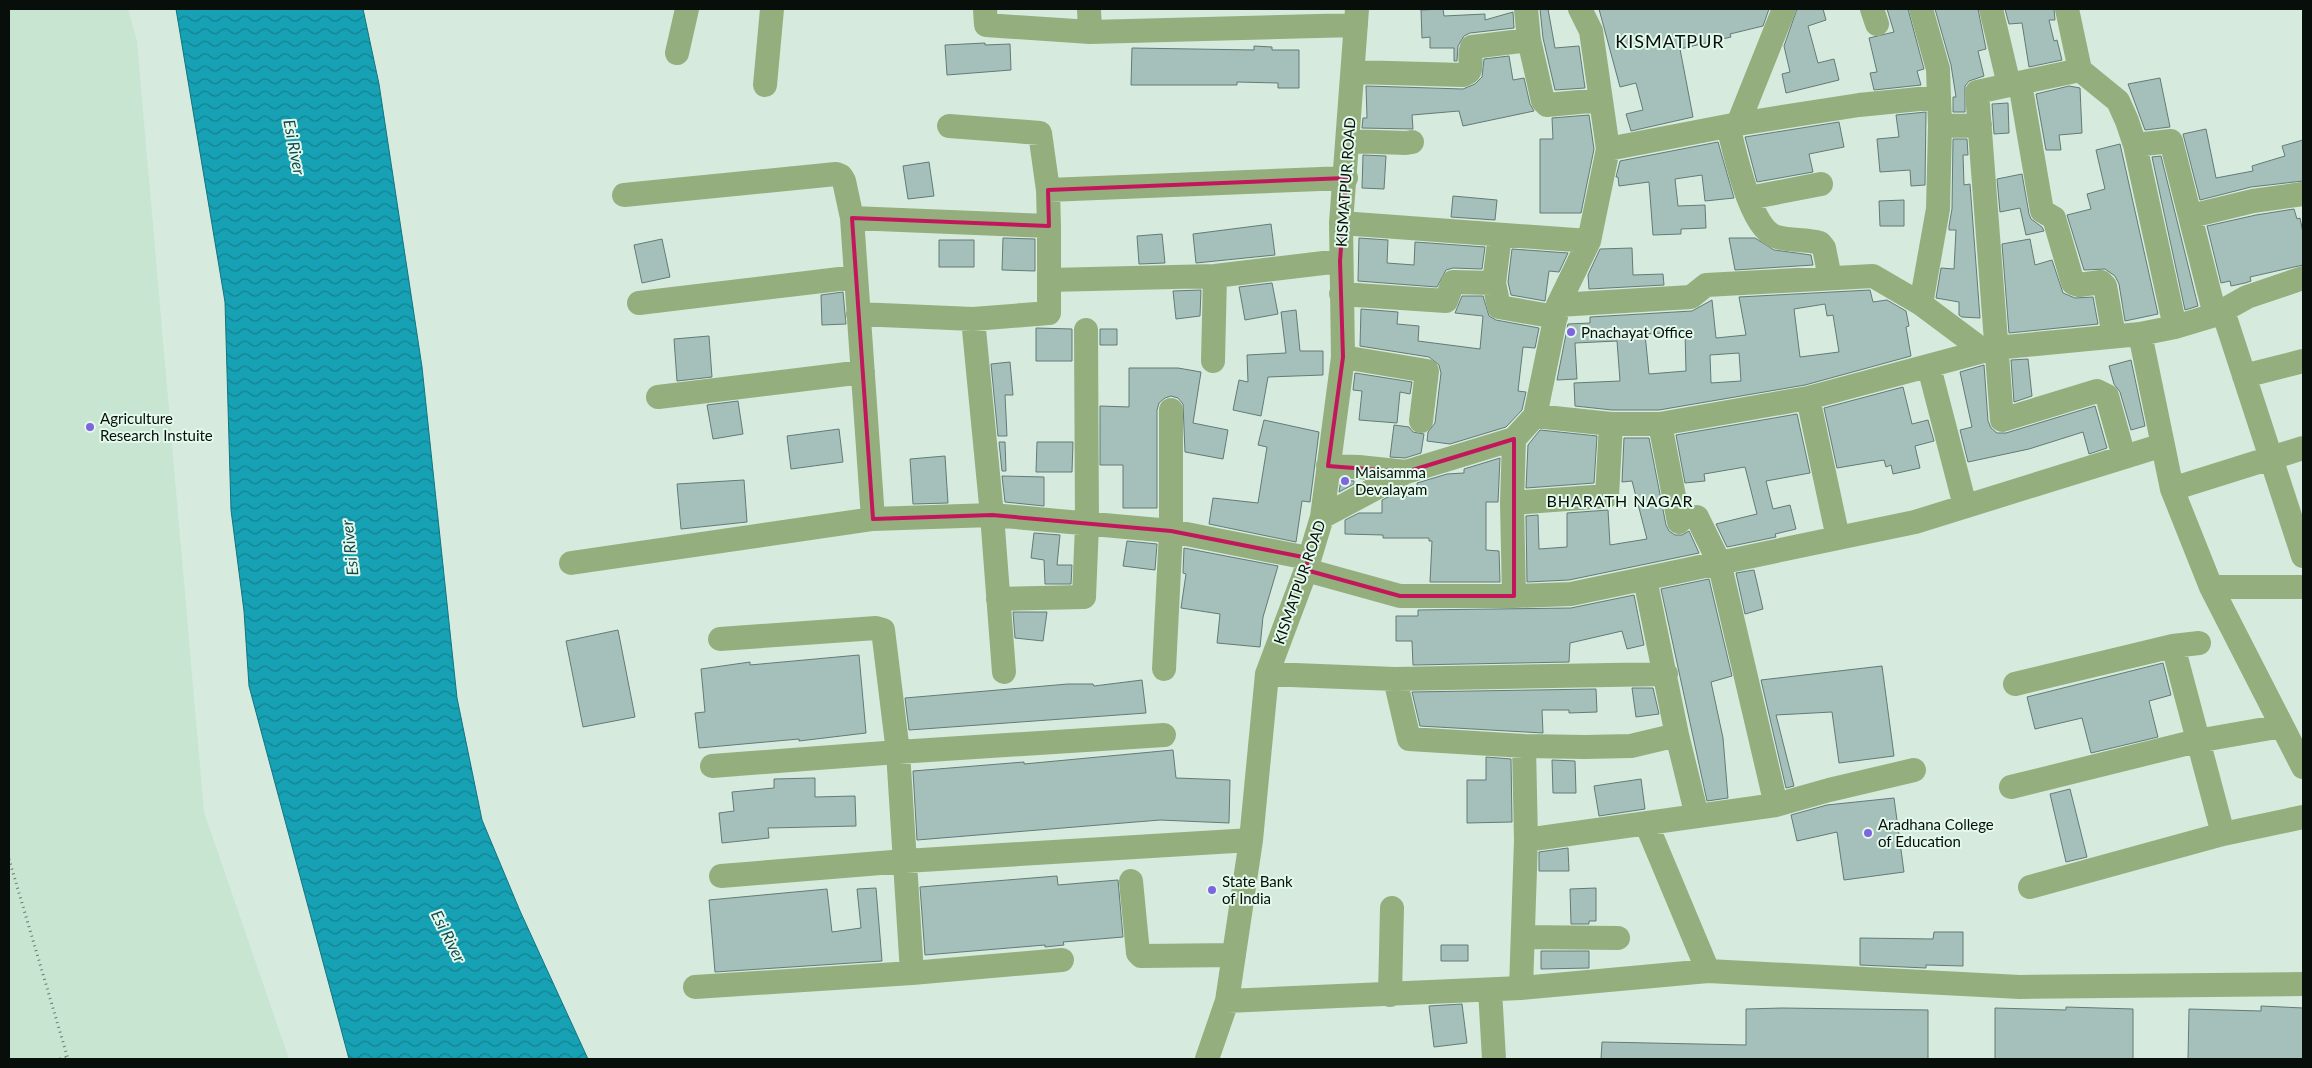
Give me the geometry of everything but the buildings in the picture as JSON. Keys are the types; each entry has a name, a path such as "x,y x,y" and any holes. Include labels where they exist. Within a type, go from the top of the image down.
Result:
{"street":[{"path":"677,53 687,9"},
{"path":"765,85 772,9"},
{"path":"1089,9 1090,32"},
{"path":"1526,9 1529,40 1543,101 1548,105 1601,100"},
{"path":"1322,517 1406,472 1514,439 1535,416 1557,311 1590,241 1608,150 1591,31 1580,9"},
{"path":"1784,9 1733,125 1755,215 1764,228 1776,237 1820,243 1824,248 1830,278"},
{"path":"1921,9 1938,69 1940,126 1938,209 1921,304"},
{"path":"1991,9 2014,84 2042,211 2054,218 2073,283 2079,285 2101,282 2104,286 2114,336"},
{"path":"2067,9 2080,70 2118,101 2135,145 2175,327"},
{"path":"985,17 1090,32 1181,19 1356,17"},
{"name":"KISMATPUR ROAD","path":"1207,1059 1227,1001 1251,840 1267,674 1322,517 1343,357 1340,261 1341,223 1346,178 1356,17"},
{"path":"1352,72 1463,74 1469,72 1471,68 1470,52 1472,47 1529,40"},
{"path":"2080,70 1977,92 1990,350 2002,420 2102,392 2107,396 2124,457"},
{"path":"1608,150 1733,125 1859,105 1939,97"},
{"path":"1940,126 1980,125"},
{"path":"858,314 973,319 1048,312 1048,190 1040,133 949,126"},
{"path":"1348,141 1412,142"},
{"path":"2135,145 2170,141 2219,313 2244,376 2303,556"},
{"path":"624,196 836,174 842,176 852,218 873,519"},
{"path":"1048,190 1346,178"},
{"path":"1750,198 1821,184"},
{"path":"2191,216 2253,201 2303,194"},
{"path":"852,218 1048,226"},
{"path":"1341,223 1590,241"},
{"path":"1500,235 1494,282 1499,307 1557,311 1692,297 1706,286 1873,276 1921,304 1990,350"},
{"path":"1049,280 1215,276 1340,261"},
{"path":"1213,361 1215,276"},
{"path":"638,303 856,277"},
{"path":"1535,416 1611,424 1660,424 1808,398 1990,350 2140,334 2175,327 2219,313 2247,297 2303,278"},
{"path":"1341,294 1446,302 1453,282 1494,282"},
{"path":"973,319 992,515 1004,672"},
{"path":"998,598 1084,597 1087,525 1086,330"},
{"path":"2140,334 2172,489 2211,587 2303,767"},
{"path":"1343,357 1427,371 1421,421"},
{"path":"2244,376 2303,361"},
{"path":"1929,367 1965,506"},
{"path":"658,398 862,372"},
{"path":"1808,398 1838,538"},
{"path":"1164,669 1171,531 1171,410"},
{"path":"1512,503 1608,496 1611,424"},
{"path":"1660,424 1688,519 1719,562 1776,805"},
{"path":"1514,439 1512,503 1514,596"},
{"path":"571,563 873,519 992,515 1087,525 1171,531 1307,564 1400,596 1571,594 1915,522 2163,445"},
{"path":"2172,489 2303,448"},
{"path":"1328,466 1359,466 1406,472"},
{"path":"1645,579 1677,735 1698,816"},
{"path":"2211,587 2303,587"},
{"path":"720,639 876,628 883,630 898,752 912,973"},
{"path":"2015,684 2173,646 2199,643"},
{"path":"2173,646 2223,834"},
{"path":"1267,674 1395,679 1666,674"},
{"path":"1395,679 1409,739 1524,746 1631,746 1677,735"},
{"path":"2011,787 2197,741 2282,726"},
{"path":"712,766 1164,735"},
{"path":"1521,988 1526,840 1524,746"},
{"path":"1526,840 1776,805 1829,790 1914,770"},
{"path":"2030,887 2223,834 2303,817"},
{"path":"1646,823 1708,971"},
{"path":"721,876 905,861 1251,840"},
{"path":"1131,881 1138,953 1141,956 1234,955"},
{"path":"1390,995 1392,908"},
{"path":"1522,937 1618,938"},
{"path":"695,987 912,973 1062,960"},
{"path":"1227,1001 1490,990 1708,971 2020,987 2303,984"},
{"path":"1490,990 1494,1059"}],"path":[{"path":"9,859 67,1058 60,1059"}],"highlighted area":[{"path":"1346,178 1340,261 1343,357 1328,466 1406,472 1514,439 1514,596 1400,596 1306,570 1308,558 1171,531 992,515 873,519 852,218 1049,226 1048,190"}],"shaded area":[{"name":"Agriculture Research Instuite","path":"9,9 128,9 137,41 204,812 289,1059 9,1059"}],"water":[{"name":"Esi River","path":"176,9 363,9 379,84 422,367 457,698 482,820 520,911 588,1059 349,1059 249,686 244,611 231,510 225,302"}],"place":[{"name":"Pnachayat Office","path":"1571,332"},
{"name":"Agriculture Research Instuite","path":"90,427"},
{"name":"Maisamma Devalayam","path":"1345,481"},
{"name":"Aradhana College of Education","path":"1868,833"},
{"name":"State Bank of India","path":"1212,890"}],"district":[{"name":"KISMATPUR","path":"1670,41"},
{"name":"BHARATH NAGAR","path":"1620,500"}]}
